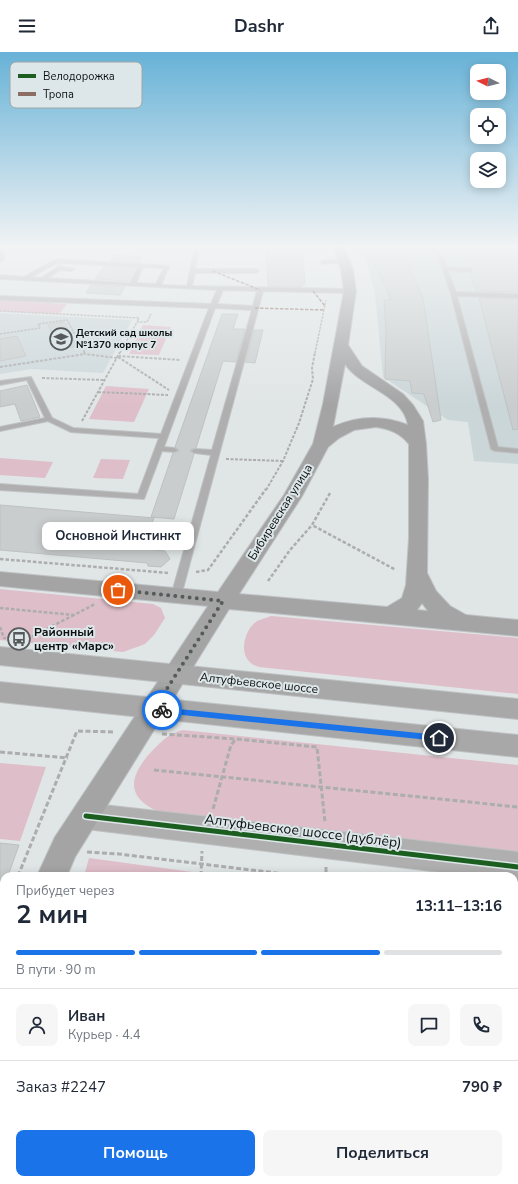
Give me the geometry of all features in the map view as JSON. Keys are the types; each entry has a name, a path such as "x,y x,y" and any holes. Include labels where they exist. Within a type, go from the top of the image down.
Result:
{"main road":[{"name":"Бибиревская улица","path":"54,872 65,847 223,601 293,496 321,444 332,404 349,300"},
{"path":"342,347 359,372 390,391 405,406 416,422 419,502 407,571 414,598 405,608 388,616"},
{"path":"321,444 333,434 346,427 360,423 371,423 393,425 402,428 418,444"},
{"path":"407,571 442,613 463,623"},
{"path":"0,579 518,628"},
{"name":"Алтуфьевское шоссе","path":"6,647 176,674 518,709"},
{"path":"0,692 518,746"}],"street":[{"name":"Алтуфьевское шоссе (дублёр)","path":"86,816 518,867"}],"lane":[{"path":"48,300 255,308"},
{"path":"0,487 142,497 216,300"},
{"path":"176,596 257,300"},
{"path":"456,300 495,449 518,451"},
{"path":"0,383 29,378 49,419 71,430 164,436"},
{"path":"0,429 49,419"},
{"path":"160,449 174,450"},
{"path":"195,451 215,456"}],"path":[{"path":"0,558 182,574 208,570 260,497 283,461 299,423 312,379 312,368 327,300"},
{"path":"137,322 147,322 157,304"},
{"path":"0,310 139,318 77,430"},
{"path":"0,334 40,328 38,324 68,320 85,354"},
{"path":"0,367 85,354 117,357 193,360"},
{"path":"117,357 179,396"},
{"path":"29,378 105,380"},
{"path":"98,392 179,396"},
{"path":"215,456 246,461 283,461"},
{"path":"268,581 290,550 312,525 330,493"},
{"path":"312,525 407,571"},
{"path":"24,639 29,640 101,601"},
{"path":"0,608 74,615"},
{"path":"0,627 6,647"},
{"path":"19,872 31,840 68,758 77,731"},
{"path":"201,872 202,852 231,746 236,739 317,747 327,844 326,872"},
{"path":"0,752 68,758"},
{"path":"154,770 518,806"},
{"path":"82,858 84,852 268,872"}],"shaded area":[{"path":"0,300 67,304 59,314 0,311"},
{"path":"376,300 518,300 518,464 474,461 468,422 448,420 383,377"},
{"name":"Детский сад школы №1370 корпус 7","path":"0,313 132,320 103,373 31,369 0,374"},
{"path":"143,325 171,327 159,355 129,354"},
{"path":"106,386 149,389 134,422 89,419"},
{"path":"0,458 53,462 45,478 0,475"},
{"path":"101,459 130,460 123,479 93,478"},
{"path":"0,589 153,604 161,608 165,618 154,635 145,644 123,652 0,640"},
{"path":"271,616 518,638 518,694 259,667 247,659 244,647 246,635 257,621"},
{"path":"183,730 518,765 518,853 160,812 140,800 134,785 135,777 145,759 153,750 170,735"},
{"path":"0,763 46,767 20,841 0,839"},
{"path":"89,858 192,872 85,872"}],"building":[{"path":"384,300 423,300 441,420 433,422 424,394 412,393 410,381 385,379 386,329"},
{"path":"479,300 518,300 518,429 513,430"},
{"path":"222,314 238,314 233,329 245,329 236,362 223,361 196,448 190,450 194,454 174,519 151,517 173,453 179,451 175,447"},
{"path":"64,322 77,346 60,349 48,325"},
{"path":"254,330 263,330 255,363 245,362"},
{"path":"17,336 26,356 0,361 0,339"},
{"path":"27,385 40,417 21,421 15,404 0,407 0,391"},
{"path":"0,505 154,518 142,549 165,551 170,559 161,567 148,566 147,563 0,550"},
{"path":"0,843 19,845 9,872 0,872"}],"marked path":[{"path":"320,300 325,306"},
{"path":"255,308 325,310"}],"cycle path":[{"path":"86,816 518,867"}],"way so far":[{"path":"118,590 223,601 154,709 162,710"}],"place":[{"name":"Детский сад школы №1370 корпус 7","path":"61,339"},
{"name":"Основной Инстинкт","path":"118,590"},
{"name":"Районный центр «Марс»","path":"19,639"}],"route":[{"path":"162,710 439,738"}]}
